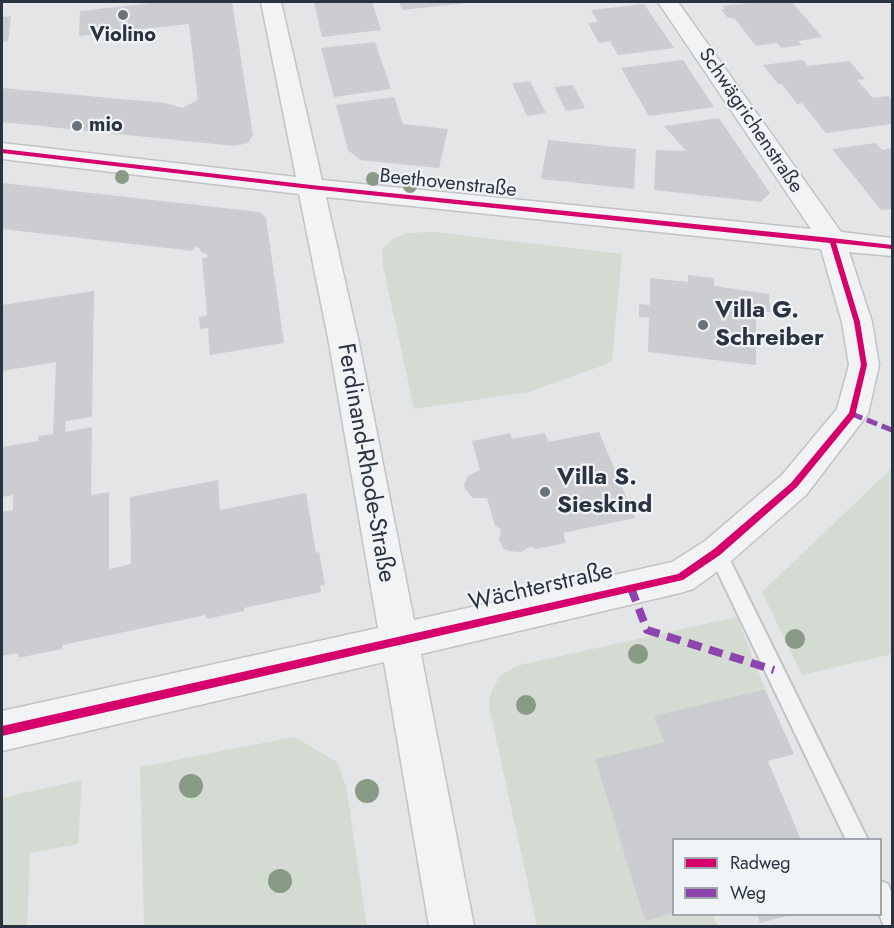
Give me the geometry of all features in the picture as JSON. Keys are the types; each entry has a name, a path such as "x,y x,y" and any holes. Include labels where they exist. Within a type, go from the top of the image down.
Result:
{"street":[{"name":"Ferdinand-Rhode-Straße","path":"272,2 344,343 452,927"},
{"name":"Schwägrichenstraße","path":"668,2 832,240"},
{"name":"Beethovenstraße","path":"2,151 311,187 892,247"},
{"name":"Wächterstraße","path":"2,730 680,577 717,552 794,485 852,414 864,365 857,322 832,240"}],"lane":[{"path":"717,552 856,838"},
{"path":"882,896 892,919"}],"shaded area":[{"path":"434,232 622,254 612,362 529,392 414,409 383,266 382,250 391,240 406,233"},
{"path":"892,468 892,654 802,675 762,592"},
{"path":"737,617 765,689 655,716 664,742 595,759 645,920 672,913 672,916 713,916 718,926 537,926 489,706 492,690 501,675 516,666"},
{"path":"294,737 337,762 346,786 367,926 144,926 140,767"},
{"path":"82,780 78,844 30,853 27,926 2,926 2,798"}],"building":[{"path":"161,2 232,2 253,135 248,143 234,146 2,122 2,88 165,103 182,108 198,100 189,24 79,36 80,11"},
{"path":"314,2 372,2 381,30 322,37"},
{"path":"399,2 467,2 467,3 402,10"},
{"path":"758,2 792,2 822,37 798,41 802,45 781,48 777,43 756,46 735,19 727,17 721,9 725,9 722,6"},
{"path":"644,4 674,48 618,55 610,41 599,43 588,23 598,22 591,10"},
{"path":"11,16 8,41 2,42 2,17"},
{"path":"375,42 391,89 334,97 321,48"},
{"path":"683,60 714,107 649,116 621,68"},
{"path":"803,60 808,66 849,61 865,79 857,80 873,98 889,96 892,101 892,124 826,133 802,103 797,104 782,84 778,84 763,65"},
{"path":"530,81 546,113 527,116 512,83"},
{"path":"573,85 585,108 566,111 554,87"},
{"path":"394,97 403,124 448,129 439,168 360,160 348,150 336,105"},
{"path":"719,118 770,193 761,202 654,190 656,150 686,151 664,126"},
{"path":"548,140 636,149 634,189 541,179"},
{"path":"876,143 882,150 892,148 892,209 881,210 832,149"},
{"path":"2,183 260,212 266,218 284,343 210,355 208,328 200,329 199,317 207,315 202,258 208,257 207,254 195,247 193,251 2,229"},
{"name":"Villa G. Schreiber","path":"688,275 714,278 714,286 769,294 770,312 756,311 756,365 648,352 649,318 639,317 639,304 650,305 650,278 688,282"},
{"path":"94,291 92,417 66,421 65,432 92,427 91,495 109,492 109,569 131,564 130,497 218,480 220,510 306,493 316,553 319,552 325,585 320,586 321,592 244,608 244,611 206,619 206,615 62,645 62,649 18,658 18,653 2,656 2,512 13,510 13,495 2,497 2,447 38,441 38,436 53,434 56,362 2,371 2,305"},
{"name":"Villa S. Sieskind","path":"599,432 635,518 563,533 566,543 536,549 531,546 521,552 508,551 503,548 499,540 501,529 495,526 487,498 473,498 465,489 464,485 468,476 480,470 472,441 510,433 512,439 545,433 548,442"},
{"path":"765,689 794,754 768,761 800,838 672,838 672,914 645,921 595,759 664,742 654,716"},
{"path":"758,916 786,916 760,923"}],"marked path":[{"path":"852,414 892,430"},
{"path":"631,588 647,630 774,670"}],"cycle path":[{"path":"2,151 311,187 892,247"},
{"path":"2,731 680,577 717,552 794,485 852,414 864,365 857,322 832,240"}],"place":[{"name":"Violino","path":"123,15"},
{"name":"mio","path":"77,126"},
{"name":"Villa G. Schreiber","path":"703,325"},
{"name":"Villa S. Sieskind","path":"545,492"}]}
